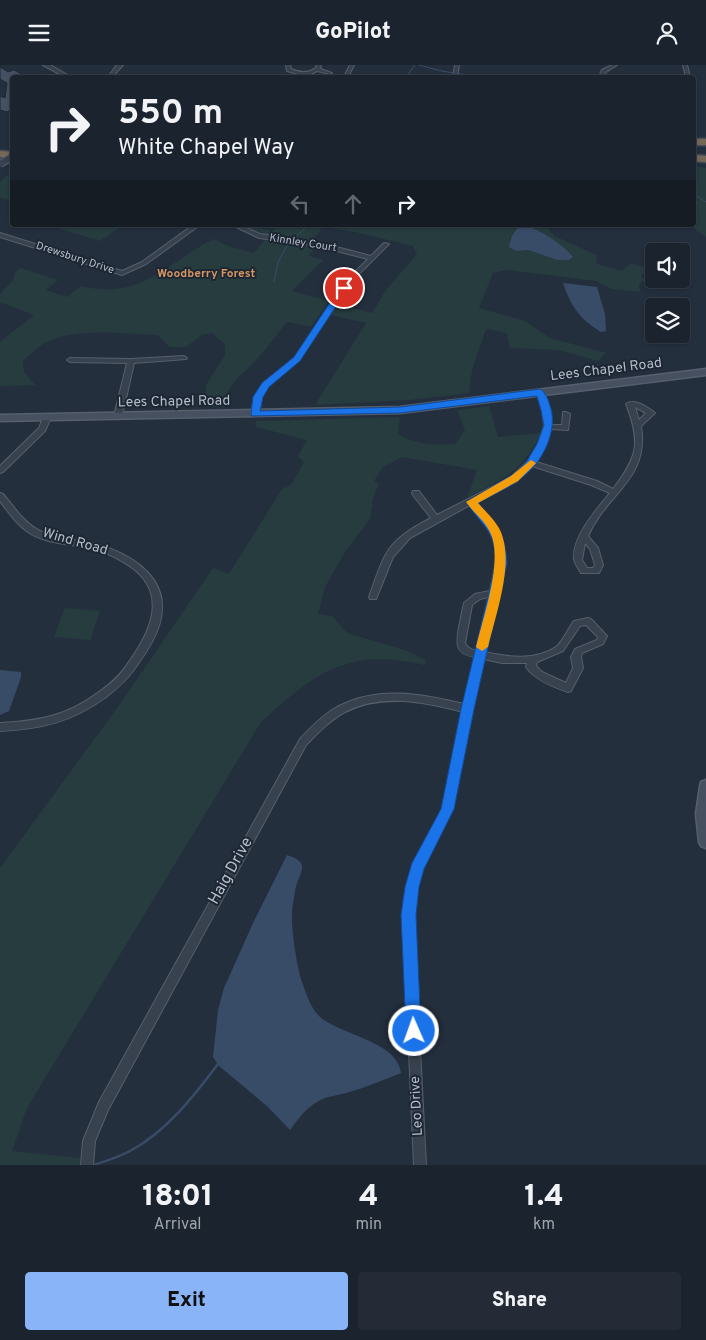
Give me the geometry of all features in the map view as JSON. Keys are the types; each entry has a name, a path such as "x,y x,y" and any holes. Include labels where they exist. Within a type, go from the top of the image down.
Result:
{"main road":[{"name":"Lees Chapel Road","path":"0,418 400,410 706,372"},
{"path":"706,786 703,797 702,828 706,842"}],"street":[{"path":"46,65 64,75"},
{"path":"112,75 120,65"},
{"path":"288,65 288,69 296,73 308,73 318,67 330,73"},
{"path":"601,75 604,71 615,65"},
{"name":"Drewsbury Drive","path":"0,235 122,273 144,263 194,227"},
{"name":"Kinnley Court","path":"239,227 259,236 317,244 374,258"},
{"path":"255,414 258,397 265,385 297,359 347,284 386,244"},
{"path":"70,360 131,361 184,358"},
{"path":"118,416 131,361"},
{"path":"374,597 389,556 395,547 407,536 514,479 531,463 542,444 548,427 546,410 540,392"},
{"path":"585,538 595,516 636,462 639,446 638,425 630,404 633,403 651,413 638,425"},
{"path":"548,427 565,428 566,414"},
{"path":"0,470 35,437 42,429 47,417"},
{"path":"531,463 594,483 614,492"},
{"path":"416,493 436,519"},
{"name":"Wind Road","path":"0,496 21,522 40,534 98,548 130,561 150,581 158,607 142,653 122,679 98,698 82,710 49,722 0,727"},
{"name":"Leo Drive","path":"420,1165 408,915 417,868 447,809 501,563 501,546 494,529 471,502"},
{"path":"494,593 478,597 468,603 461,643 463,648 470,653 502,659 533,660 560,649 577,623 588,621 603,636 600,642 578,651 576,657 578,668 568,688 539,675 532,667 533,660"},
{"path":"560,649 576,657"},
{"name":"Haig Drive","path":"87,1165 89,1141 103,1106 303,742 319,724 337,710 365,699 395,696 426,698 468,709"}],"green space":[{"path":"696,166 706,168 706,237 692,227 696,227"},
{"path":"10,173 10,200 0,197 0,182"},
{"path":"54,227 120,227 100,241"},
{"path":"246,227 260,227 272,231 277,227 323,227 312,240 265,234"},
{"path":"323,227 520,227 510,239 509,247 516,251 528,250 557,260 573,256 529,227 547,227 554,236 596,255 597,264 622,271 631,263 645,268 645,272 641,276 645,279 639,285 640,292 612,289 596,281 507,270 493,273 479,308 525,321 550,338 606,353 598,361 558,350 510,348 507,333 486,329 472,370 469,393 409,400 315,405 366,323 331,315 338,304 372,313 386,290 417,254 413,246 355,232"},
{"path":"214,239 230,247 254,253 265,240 315,247 309,256 323,260 292,291 329,301 311,327 287,322 232,385 224,407 204,407 206,385 225,355 225,344 212,333 202,335 186,347 170,347 157,335 101,332 59,337 40,346 23,361 24,372 35,385 0,386 0,342 34,315 0,302 0,294 14,279 15,272 20,268 58,280 46,290 67,297 81,286 102,289 120,288 137,284 152,277"},
{"path":"489,406 498,437 541,433 519,466 501,479 467,498 477,470 402,457 383,467 374,481 379,483 373,499 370,519 345,552 325,587 318,614 332,616 347,633 408,651 426,660 424,665 397,660 374,659 353,662 334,668 299,690 261,722 27,1108 12,1151 80,1158 80,1165 0,1165 0,868 120,704 213,568 229,574 282,489 291,485 304,462 298,456 307,440 256,427 256,421 400,417 398,434 405,438 425,443 455,444 465,430 457,410"},
{"path":"65,608 100,611 90,640 54,637"}],"water":[{"path":"529,227 537,230 563,247 573,257 569,260 557,260 528,250 516,251 509,247 518,228"},
{"path":"563,283 597,287 605,314 606,331 601,332 581,317 569,299"},
{"path":"0,670 21,672 21,677 9,711 0,715"},
{"path":"287,855 298,860 302,865 293,902 292,929 300,976 311,1004 319,1016 328,1023 379,1046 390,1053 397,1062 401,1073 360,1089 320,1100 305,1111 290,1130 267,1106 219,1066 213,1057 218,1010 224,988 254,921"}],"building":[{"path":"0,67 8,72 14,70 23,75 10,75 10,110 7,112 0,110 0,96 5,98 7,83 0,79"}],"waterway":[{"path":"408,75 415,65"},
{"path":"419,65 441,71 468,75"},
{"path":"696,184 696,192"},
{"path":"696,196 706,202"},
{"path":"295,238 306,227"},
{"path":"274,282 278,262 288,244"},
{"path":"94,1165 126,1153 156,1134 189,1101 218,1064"}],"slow traffic":[{"path":"482,647 502,555 501,546 494,529 471,502 514,479 531,463"}],"district":[{"name":"Woodberry Forest","path":"206,274"}],"route":[{"path":"344,288 297,359 276,374 265,385 258,397 255,414 400,410 540,392 546,410 548,425 542,444 531,463 521,474 471,502 494,529 501,546 502,555 447,809 417,868 412,887 408,915 414,1031"}]}
